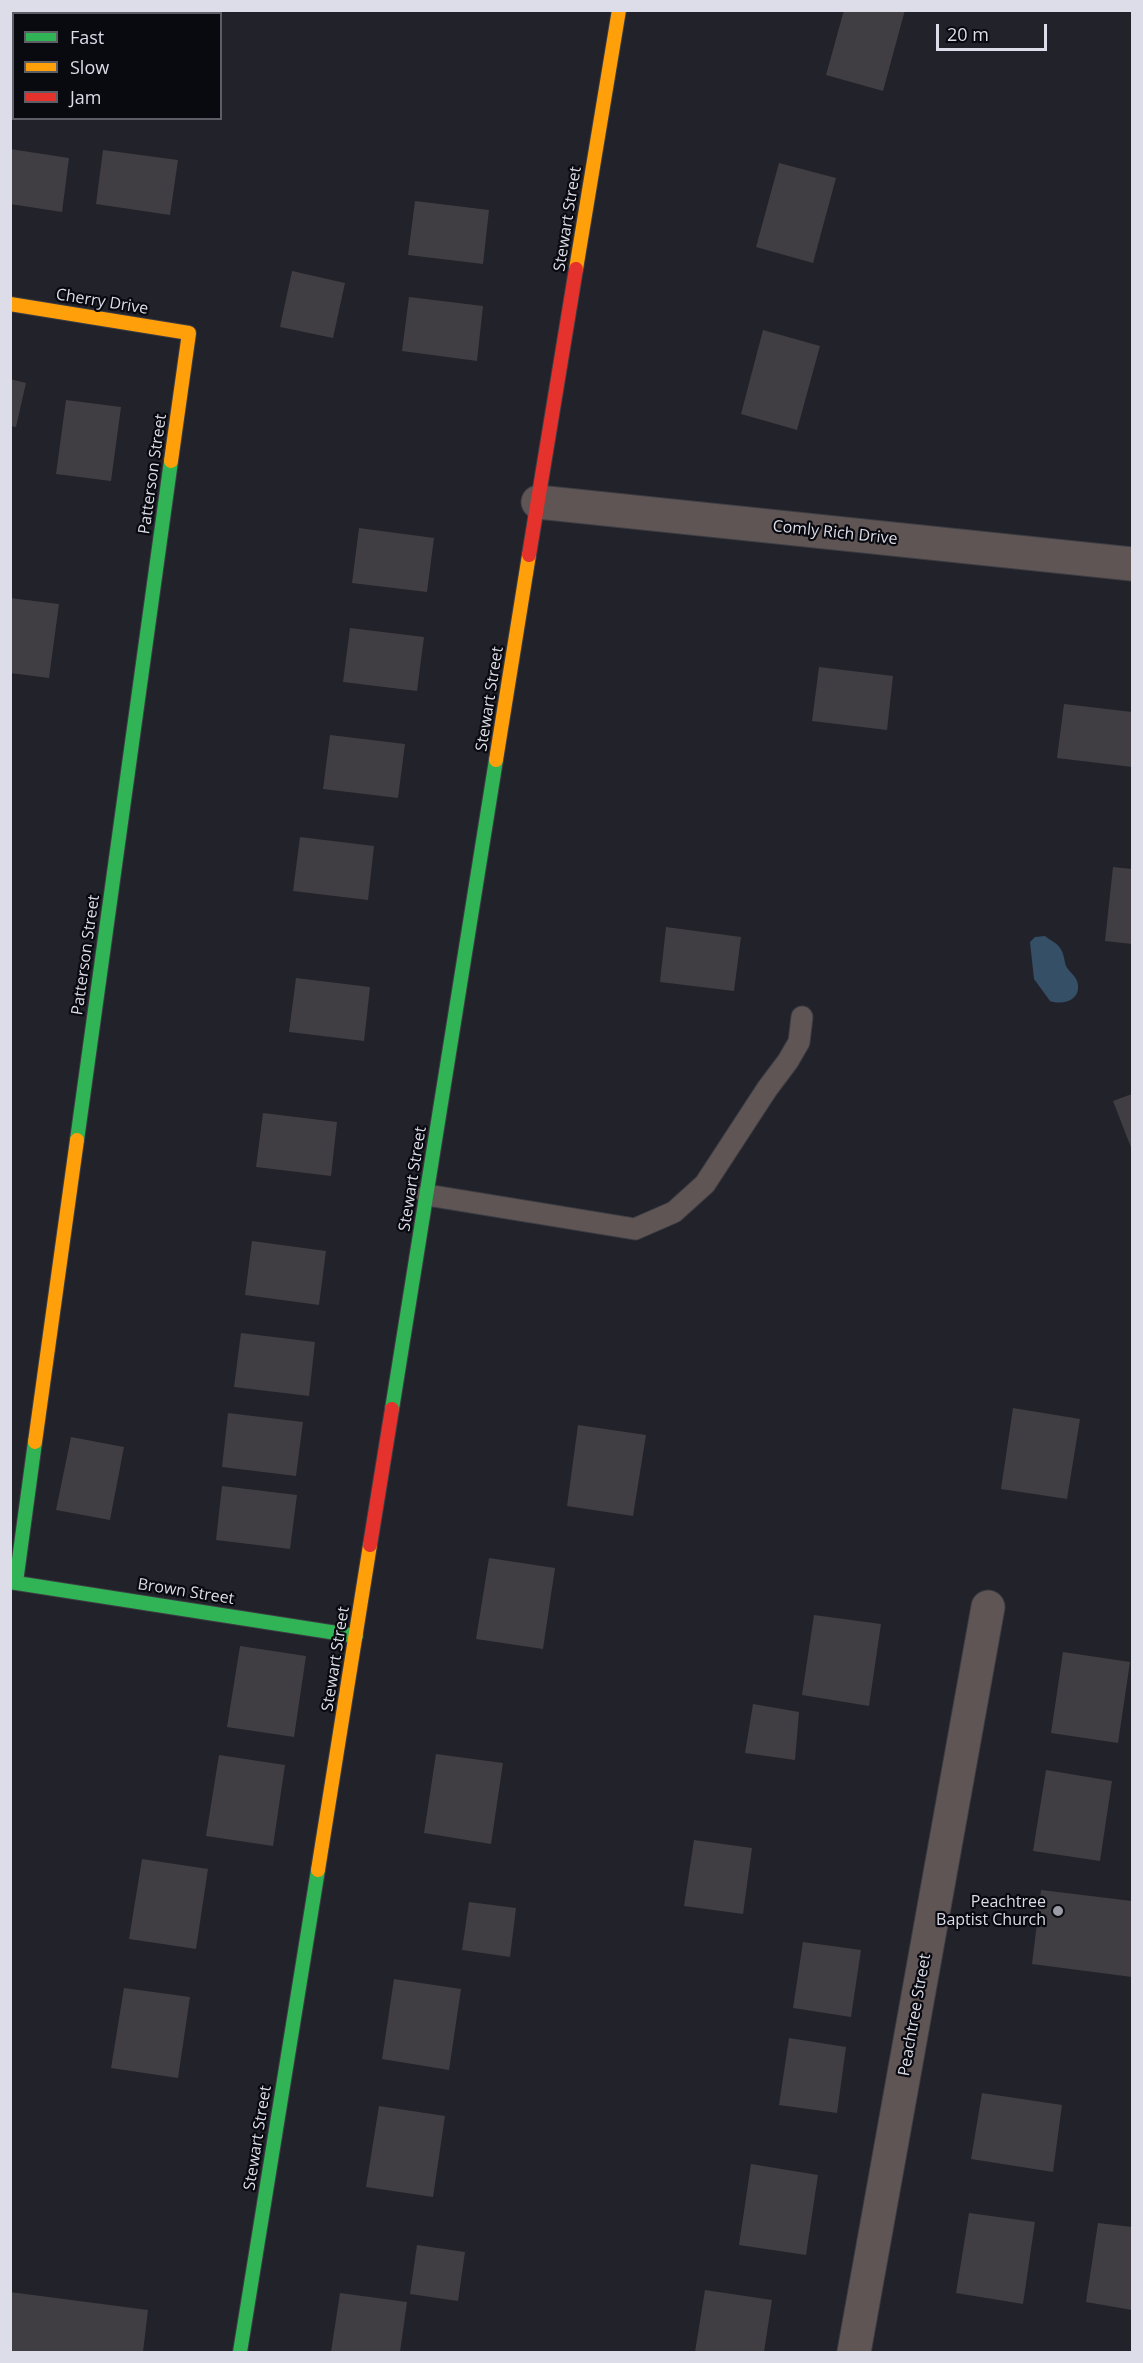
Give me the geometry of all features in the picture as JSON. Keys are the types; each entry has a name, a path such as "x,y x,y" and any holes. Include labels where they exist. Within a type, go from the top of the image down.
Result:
{"street":[{"name":"Stewart Street","path":"240,2352 538,502 620,10"},
{"name":"Cherry Drive","path":"10,304 189,333"},
{"name":"Patterson Street","path":"13,1582 189,333"},
{"name":"Comly Rich Drive","path":"538,502 1132,564"},
{"name":"Brown Street","path":"13,1582 356,1636"},
{"name":"Peachtree Street","path":"854,2352 988,1607"}],"lane":[{"path":"427,1195 635,1229 674,1212 705,1184 788,1061 799,1042 802,1017"}],"water":[{"path":"1045,936 1060,948 1066,966 1077,981 1075,997 1066,1002 1050,1001 1034,979 1030,942 1035,937"}],"building":[{"path":"844,10 905,10 883,91 826,75"},
{"path":"10,149 69,158 62,212 10,204"},
{"path":"103,150 178,160 170,215 96,204"},
{"path":"779,163 836,178 813,263 756,247"},
{"path":"415,201 489,210 483,264 408,255"},
{"path":"292,271 345,283 333,338 280,327"},
{"path":"409,297 483,306 477,361 402,351"},
{"path":"763,330 820,346 797,430 741,414"},
{"path":"10,379 26,383 16,427 10,426"},
{"path":"66,400 121,407 111,481 56,474"},
{"path":"359,528 434,538 427,592 352,583"},
{"path":"10,598 59,604 49,678 10,673"},
{"path":"350,628 424,637 417,691 343,682"},
{"path":"819,667 893,676 887,730 812,721"},
{"path":"1064,704 1132,712 1132,767 1057,758"},
{"path":"330,735 405,744 398,798 323,789"},
{"path":"300,837 374,846 368,900 293,891"},
{"path":"1113,867 1132,869 1132,944 1105,941"},
{"path":"666,927 741,937 734,991 660,982"},
{"path":"296,978 370,987 364,1041 289,1032"},
{"path":"1132,1094 1132,1150 1113,1101"},
{"path":"263,1113 337,1122 331,1176 256,1167"},
{"path":"252,1241 326,1251 319,1305 245,1295"},
{"path":"241,1333 315,1342 309,1396 234,1387"},
{"path":"1013,1408 1080,1419 1067,1499 1001,1489"},
{"path":"228,1413 303,1422 296,1476 222,1467"},
{"path":"578,1425 646,1435 633,1516 567,1506"},
{"path":"71,1437 124,1447 110,1520 56,1510"},
{"path":"222,1486 297,1495 290,1549 216,1540"},
{"path":"489,1558 555,1568 543,1649 476,1639"},
{"path":"814,1615 881,1624 869,1706 802,1695"},
{"path":"240,1646 306,1656 294,1737 227,1727"},
{"path":"1063,1652 1130,1662 1118,1743 1051,1733"},
{"path":"753,1704 799,1712 795,1760 745,1753"},
{"path":"436,1754 503,1763 491,1844 424,1833"},
{"path":"219,1755 285,1765 273,1846 206,1836"},
{"path":"1046,1770 1112,1781 1100,1861 1033,1851"},
{"path":"694,1840 752,1848 743,1914 684,1906"},
{"path":"142,1859 208,1869 196,1949 129,1939"},
{"path":"1041,1890 1132,1901 1132,1977 1032,1964"},
{"path":"469,1902 516,1908 510,1957 462,1950"},
{"path":"803,1942 861,1950 851,2017 793,2008"},
{"path":"394,1979 461,1989 449,2070 382,2059"},
{"path":"124,1988 190,1997 178,2078 111,2068"},
{"path":"789,2038 846,2047 837,2113 779,2105"},
{"path":"982,2093 1062,2105 1053,2172 971,2159"},
{"path":"379,2106 445,2116 433,2197 366,2187"},
{"path":"751,2164 818,2175 806,2255 739,2245"},
{"path":"969,2213 1035,2222 1023,2304 956,2293"},
{"path":"1098,2223 1132,2227 1132,2310 1086,2302"},
{"path":"417,2245 465,2252 458,2301 410,2294"},
{"path":"705,2290 772,2300 764,2352 695,2352"},
{"path":"10,2292 148,2310 143,2352 10,2352"},
{"path":"340,2293 407,2302 400,2352 331,2352"}],"traffic: fast":[{"path":"77,1140 171,461"},
{"path":"392,1409 496,760"},
{"path":"16,1582 35,1442"},
{"path":"10,1582 356,1636"},
{"path":"240,2352 318,1870"}],"traffic: slow":[{"path":"576,269 619,10"},
{"path":"10,304 189,333 171,461"},
{"path":"496,760 529,555"},
{"path":"35,1442 77,1140"},
{"path":"318,1870 370,1545"}],"traffic: jam":[{"path":"529,555 576,269"},
{"path":"370,1545 392,1409"}],"place":[{"name":"Peachtree Baptist Church","path":"1058,1911"}]}
